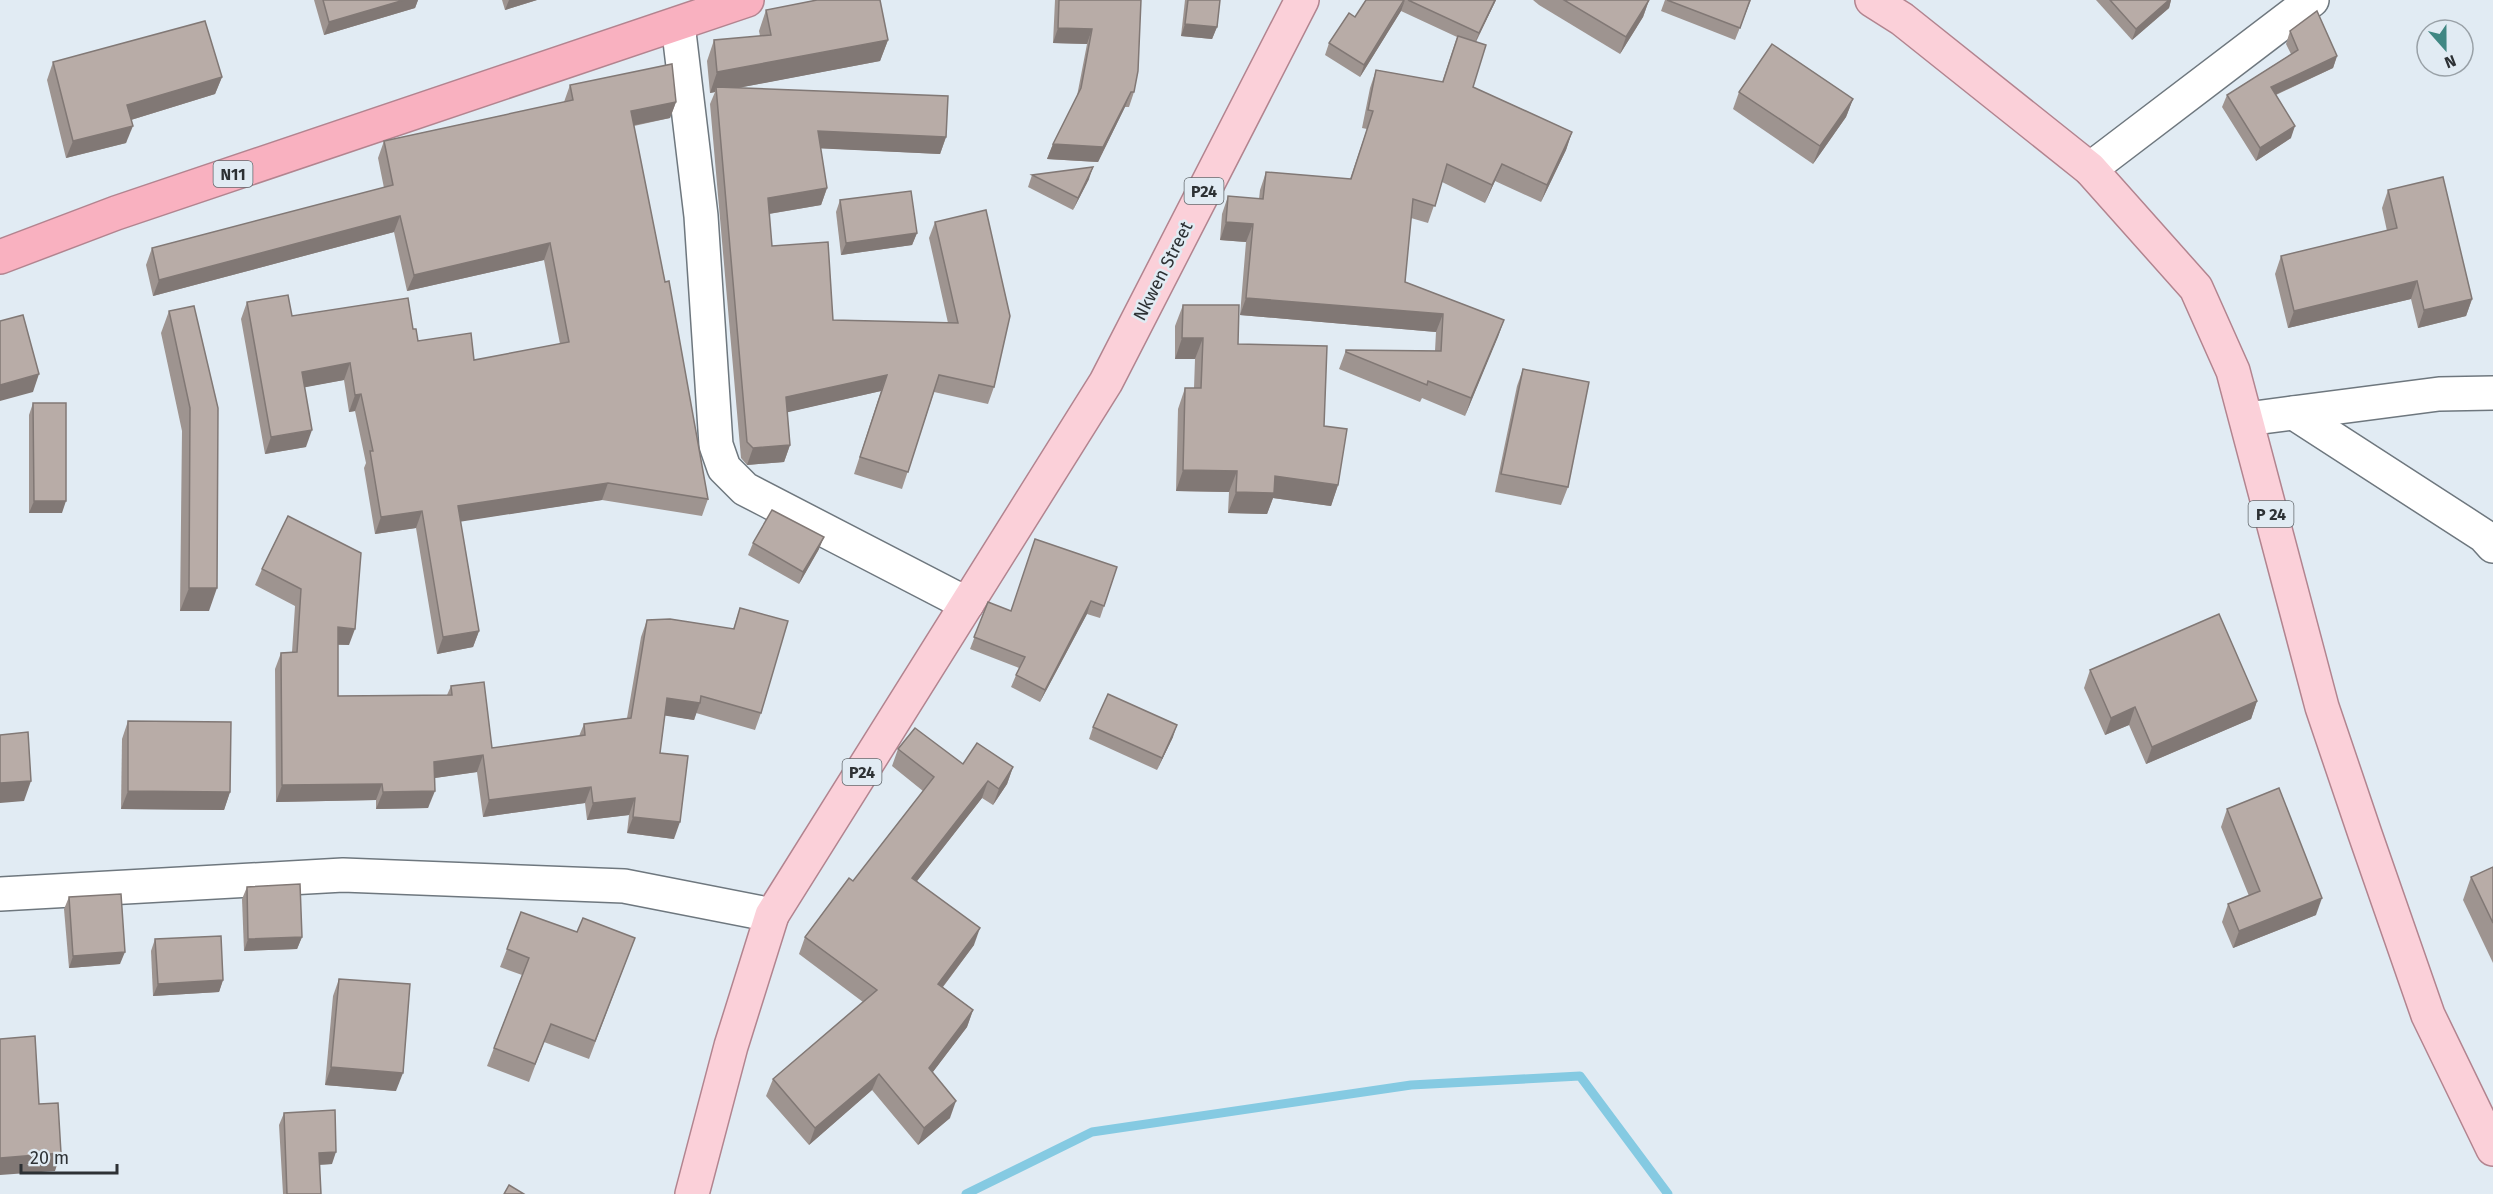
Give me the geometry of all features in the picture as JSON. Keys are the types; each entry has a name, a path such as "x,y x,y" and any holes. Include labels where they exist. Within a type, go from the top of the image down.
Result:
{"highway":[{"name":"N11","path":"0,257 116,213 747,0"}],"main road":[{"name":"Nkwen Street","path":"967,604 1106,382 1302,0"},
{"name":"P 24","path":"1872,0 1902,19 2090,168 2196,288 2233,371 2322,707 2365,834 2428,1016 2493,1149"},
{"name":"P24","path":"692,1194 731,1046 772,915 967,604"}],"street":[{"path":"2090,168 2312,0"},
{"path":"678,24 701,216 716,445 724,468 745,489 967,604"},
{"path":"2247,419 2439,394 2493,393"},
{"path":"2294,413 2484,536 2493,546"},
{"path":"0,894 343,875 624,886 772,915"}],"building":[{"path":"323,0 404,0 329,22"},
{"path":"817,0 880,0 888,40 717,72 714,40 771,35 766,10"},
{"path":"1059,0 1141,0 1138,71 1134,92 1131,92 1103,147 1053,144 1081,88 1092,29 1058,28"},
{"path":"1188,0 1220,0 1217,27 1185,24"},
{"path":"1366,0 1404,0 1364,65 1329,43 1349,13 1355,17"},
{"path":"1408,0 1495,0 1479,33"},
{"path":"1564,0 1649,0 1626,37"},
{"path":"1667,0 1750,0 1740,28"},
{"path":"2110,0 2169,0 2136,29"},
{"path":"2317,11 2337,56 2271,87 2295,126 2260,148 2227,95 2298,50 2290,31"},
{"path":"205,21 222,77 127,105 133,126 73,141 53,62"},
{"path":"1458,36 1486,45 1473,87 1572,132 1547,185 1502,164 1492,185 1447,164 1435,206 1413,199 1405,282 1504,320 1471,398 1428,381 1427,385 1346,352 1346,350 1441,351 1443,314 1246,298 1253,224 1226,222 1228,196 1263,199 1266,172 1351,179 1373,111 1368,110 1376,70 1443,82"},
{"path":"1772,44 1853,99 1820,146 1739,92"},
{"path":"672,64 676,102 631,111 665,282 669,281 708,499 608,483 458,506 479,631 443,637 422,511 381,517 370,451 373,451 361,394 355,395 350,363 302,372 312,430 271,437 247,302 288,295 292,316 408,298 413,329 416,329 418,341 471,333 474,360 569,342 550,243 414,275 400,216 159,280 152,248 393,185 384,141 573,100 570,85"},
{"path":"716,87 948,96 946,137 818,131 827,188 768,198 772,246 828,242 833,320 958,323 935,222 986,210 1010,316 994,387 939,375 908,472 860,457 887,375 786,397 790,445 753,448 747,442"},
{"path":"1093,167 1078,198 1032,175"},
{"path":"2443,177 2472,299 2424,310 2417,281 2294,311 2281,256 2397,228 2388,190"},
{"path":"911,191 917,233 846,243 840,200"},
{"path":"1183,305 1239,305 1238,344 1327,346 1324,426 1347,429 1338,485 1275,476 1274,493 1236,492 1237,471 1183,470 1185,388 1201,388 1203,338 1182,338"},
{"path":"194,306 218,408 217,588 189,588 190,408 169,311"},
{"path":"23,315 39,374 0,385 0,321"},
{"path":"1523,369 1589,382 1568,487 1501,474"},
{"path":"33,403 66,403 66,501 34,501"},
{"path":"772,510 824,537 803,572 753,543"},
{"path":"288,516 361,553 355,629 338,627 338,696 452,695 451,686 484,682 492,748 585,735 584,724 631,718 647,620 670,619 734,629 740,608 788,621 761,713 701,696 700,703 667,698 660,753 688,756 680,822 633,817 635,798 593,803 591,787 489,800 483,755 434,762 435,791 383,792 382,784 282,785 281,653 297,652 301,589 262,569"},
{"path":"1035,539 1117,567 1104,606 1091,601 1045,690 1016,675 1025,657 974,637 988,602 1011,611"},
{"path":"2219,614 2257,701 2152,747 2135,707 2111,718 2090,670"},
{"path":"1108,694 1177,725 1162,758 1093,727"},
{"path":"128,721 231,722 230,792 128,791"},
{"path":"915,728 963,764 977,743 1013,767 999,789 988,781 912,878 980,928 938,984 973,1010 929,1068 956,1101 924,1128 879,1074 815,1128 773,1079 877,990 805,937 849,878 853,881 934,777 898,749"},
{"path":"28,732 31,781 0,783 0,735"},
{"path":"2279,788 2322,898 2239,931 2228,904 2260,891 2227,809"},
{"path":"2493,867 2493,923 2471,877"},
{"path":"300,884 302,937 248,939 247,887"},
{"path":"121,894 125,952 73,956 69,897"},
{"path":"521,912 577,932 583,918 635,938 595,1041 551,1024 535,1064 494,1048 529,958 507,949"},
{"path":"221,936 223,980 158,984 155,939"},
{"path":"339,979 410,984 403,1073 331,1067"},
{"path":"35,1036 39,1104 58,1103 61,1153 0,1158 0,1039"},
{"path":"335,1110 336,1152 319,1153 321,1194 287,1194 284,1113"},
{"path":"509,1185 524,1194 504,1194"}],"waterway":[{"path":"966,1194 1092,1132 1411,1085 1580,1076 1668,1194"}]}
